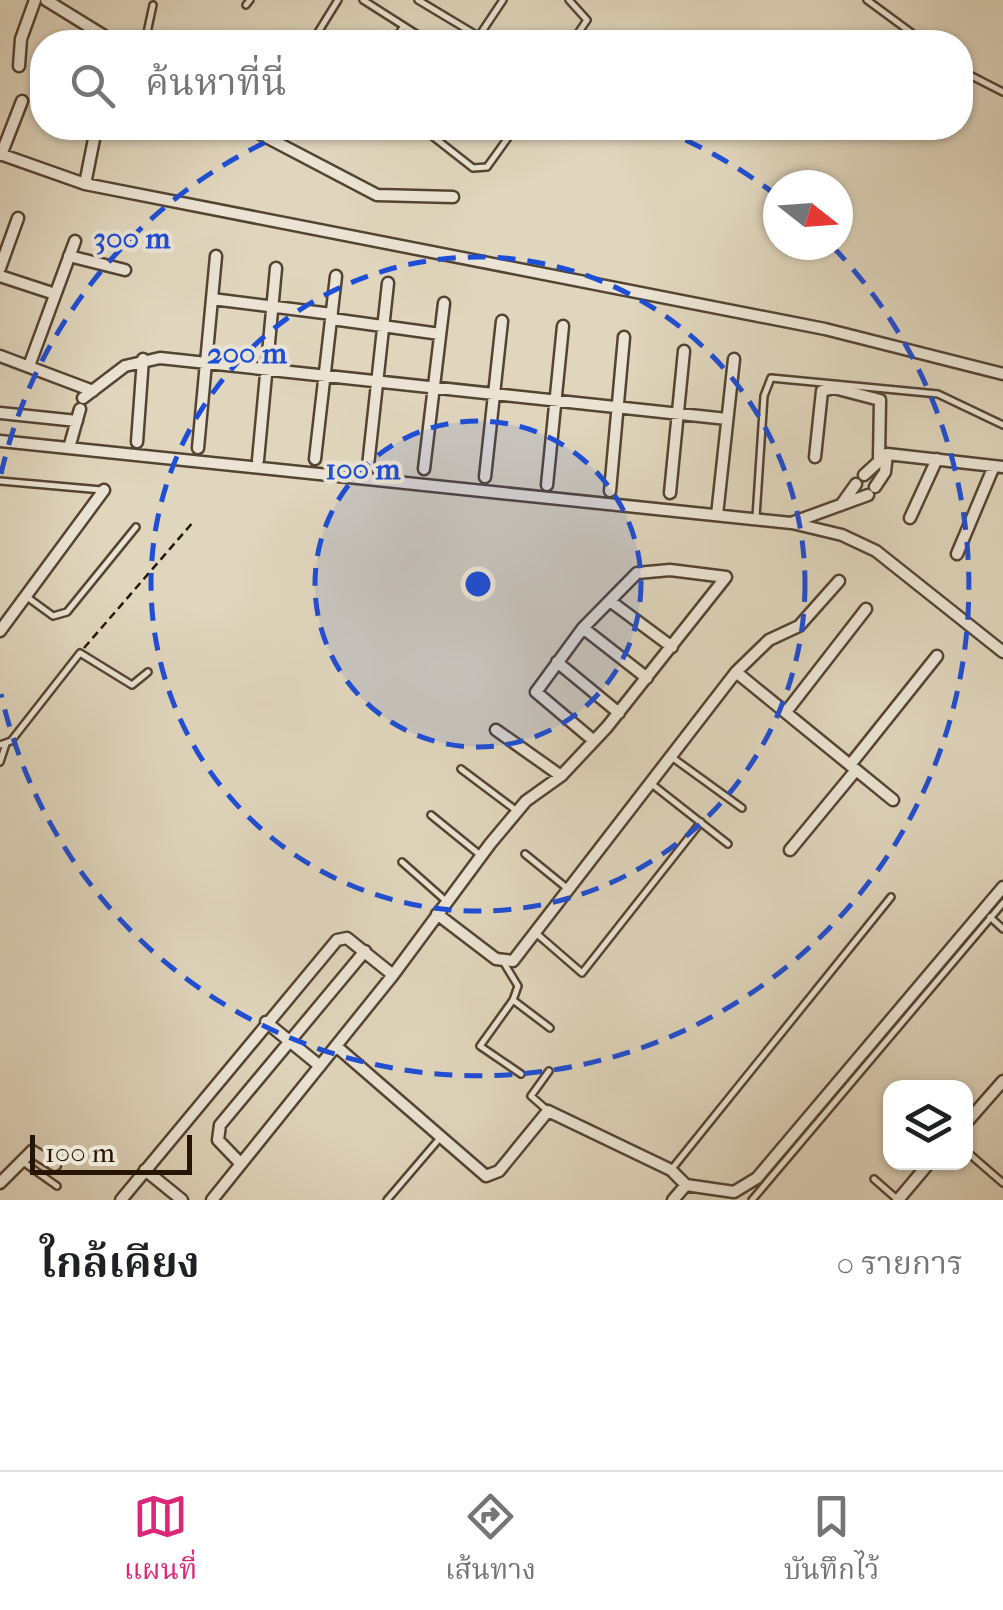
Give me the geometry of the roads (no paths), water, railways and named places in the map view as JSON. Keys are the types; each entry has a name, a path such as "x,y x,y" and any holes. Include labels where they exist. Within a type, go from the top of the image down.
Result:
{"street":[{"path":"19,66 20,40 36,0"},
{"path":"46,0 91,30"},
{"path":"22,101 0,155 85,184 825,328 1003,374"},
{"path":"85,184 94,140"},
{"path":"271,140 377,195 452,197"},
{"path":"0,268 18,218"},
{"path":"29,366 75,240"},
{"path":"69,256 125,270"},
{"path":"198,448 216,256"},
{"path":"258,460 276,268"},
{"path":"0,276 55,294"},
{"path":"315,459 336,276"},
{"path":"368,466 388,283"},
{"path":"212,299 440,334"},
{"path":"424,469 444,303"},
{"path":"485,477 502,321"},
{"path":"547,485 563,326"},
{"path":"610,491 624,337"},
{"path":"670,493 684,351"},
{"path":"0,356 29,366 83,405"},
{"path":"138,442 143,359"},
{"path":"69,448 83,405 125,366 143,359 726,419"},
{"path":"717,516 734,359"},
{"path":"791,523 872,491 885,472 880,400 834,388 822,391 815,457"},
{"path":"0,413 83,405"},
{"path":"0,441 791,523 842,535 876,551 1003,652"},
{"path":"842,505 883,456 999,467 957,554"},
{"path":"910,518 937,459"},
{"path":"0,631 104,490"},
{"path":"212,1200 393,975 517,811 561,776 619,713 726,576 650,570 637,574 583,628 536,692 594,740"},
{"path":"437,914 504,963 513,961 736,672 769,640 799,626 838,582"},
{"path":"610,601 672,648"},
{"path":"786,712 866,608"},
{"path":"583,628 648,678"},
{"path":"790,850 938,656"},
{"path":"556,662 619,713"},
{"path":"736,672 892,800"},
{"path":"496,730 561,776"},
{"path":"336,1046 486,1176 493,1175 548,1111 671,1170 686,1185 734,1192 757,1178 986,914 1003,886"},
{"path":"120,1200 337,940 347,938 393,975"},
{"path":"242,1164 216,1134 364,951"},
{"path":"266,1022 320,1066"},
{"path":"973,1115 1003,1081"},
{"path":"0,1183 32,1151 55,1165"},
{"path":"145,1170 166,1196 182,1200"},
{"path":"898,1200 923,1170"},
{"path":"673,1200 686,1185"}],"lane":[{"path":"319,30 338,0"},
{"path":"363,0 408,30"},
{"path":"420,0 464,30"},
{"path":"484,30 504,0"},
{"path":"568,0 587,20 580,30"},
{"path":"867,0 908,30"},
{"path":"148,30 154,5"},
{"path":"973,77 1003,92"},
{"path":"437,140 473,168 487,166 507,140"},
{"path":"756,520 764,396 771,378 938,394 1003,425"},
{"path":"0,482 104,490"},
{"path":"27,598 52,616 66,612 136,527"},
{"path":"0,762 3,744 80,653 132,685 148,672"},
{"path":"670,756 742,808"},
{"path":"462,769 517,811"},
{"path":"650,783 728,844"},
{"path":"431,815 481,856"},
{"path":"534,932 582,973 701,822"},
{"path":"525,854 568,888"},
{"path":"402,862 446,901"},
{"path":"671,1170 891,897"},
{"path":"752,1200 986,914 1003,903"},
{"path":"986,914 1003,928"},
{"path":"504,963 518,986 514,1000 480,1046 521,1074"},
{"path":"514,1000 550,1028"},
{"path":"548,1111 532,1096 549,1071"},
{"path":"387,1200 442,1136"},
{"path":"973,1157 1003,1184"},
{"path":"21,1161 56,1186"},
{"path":"874,1179 898,1200"}]}
